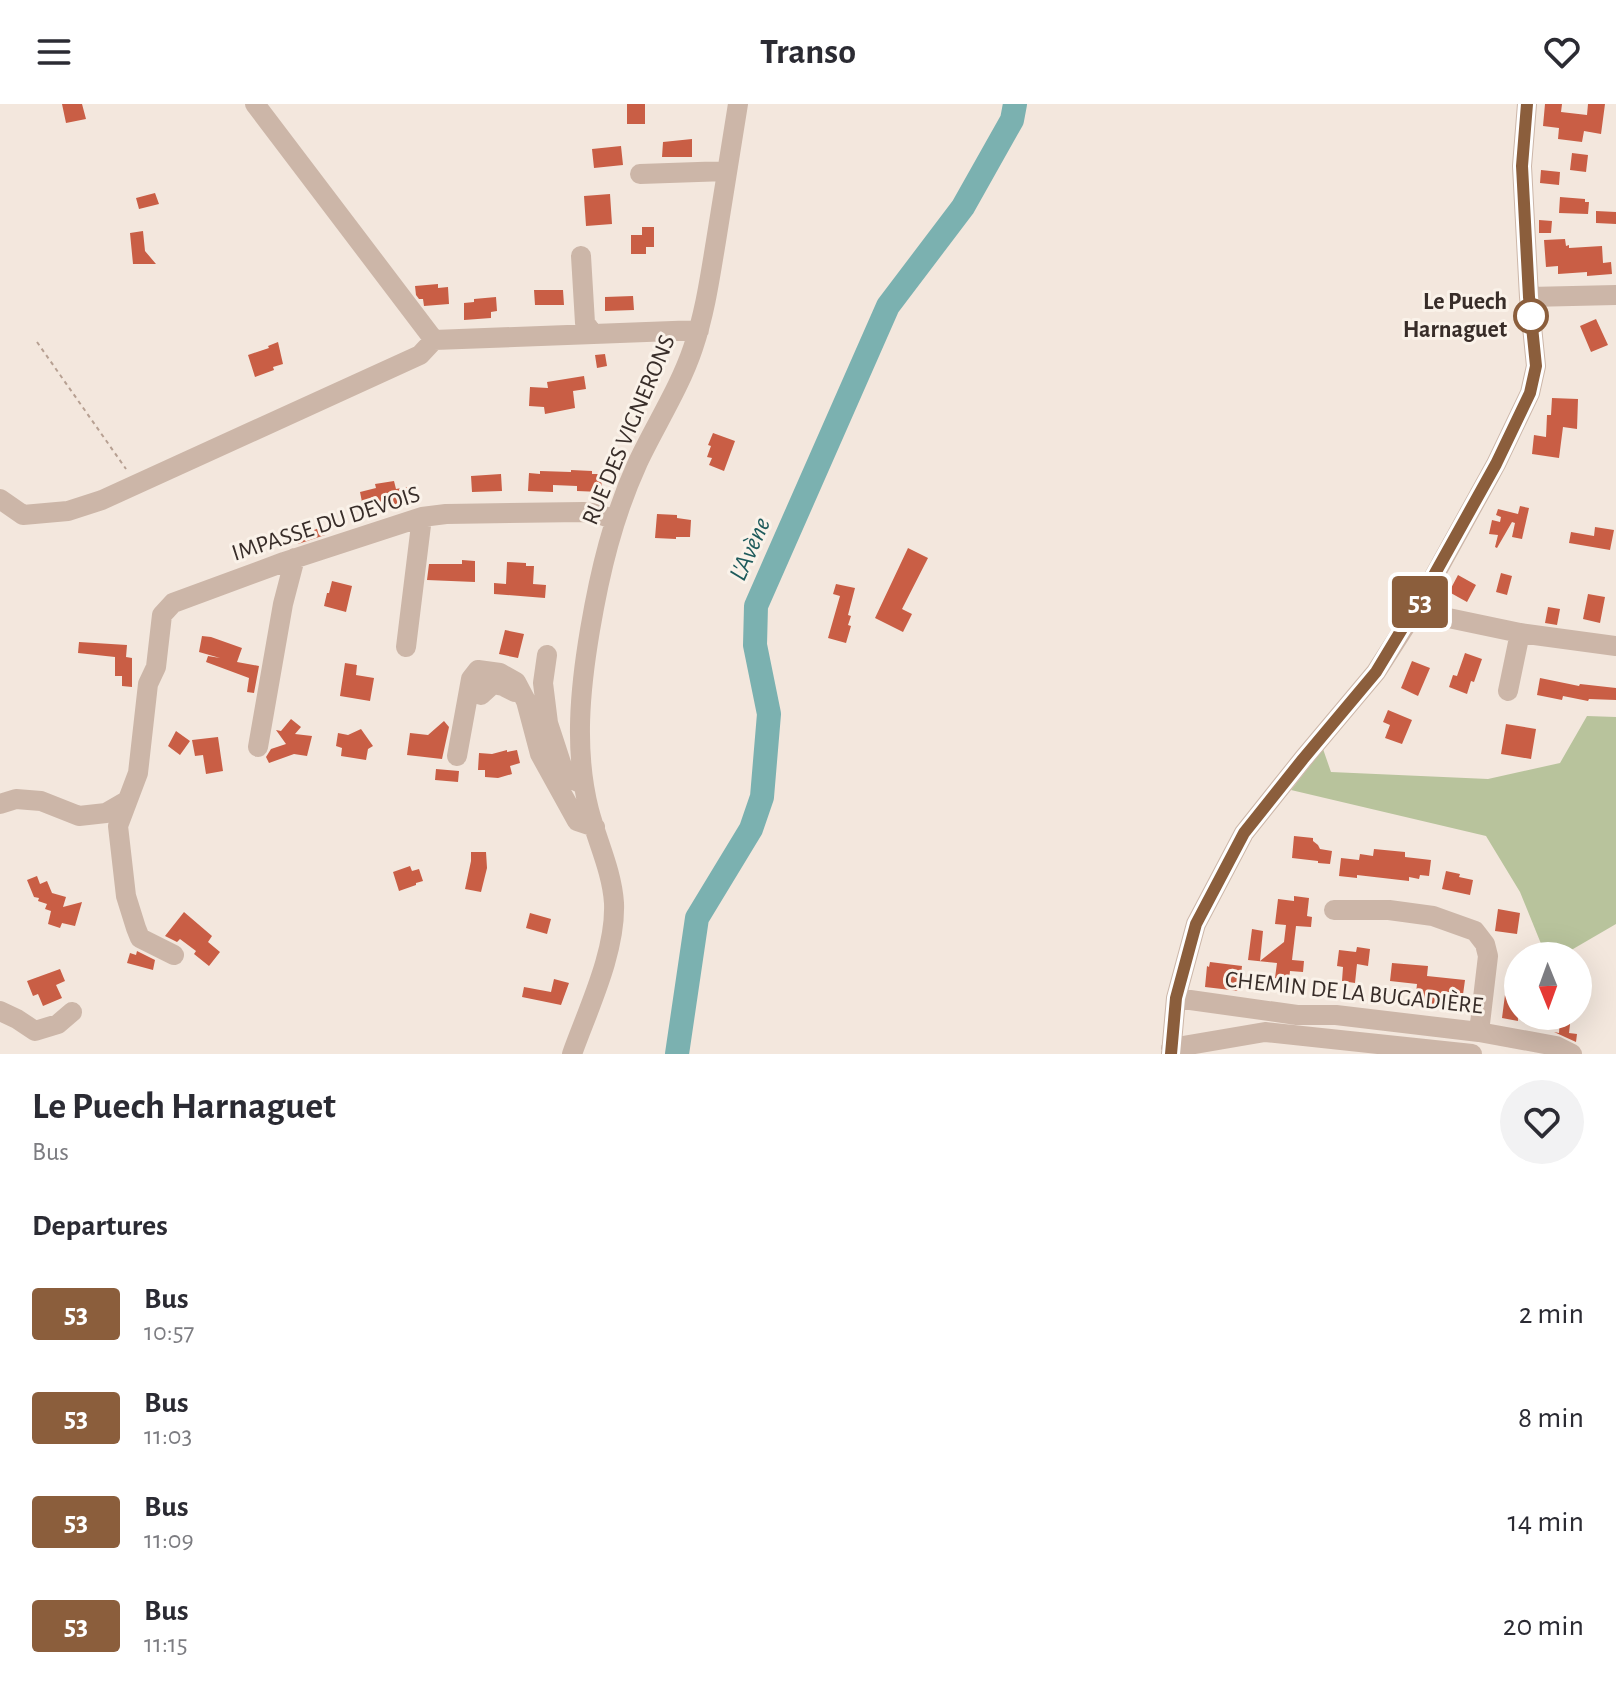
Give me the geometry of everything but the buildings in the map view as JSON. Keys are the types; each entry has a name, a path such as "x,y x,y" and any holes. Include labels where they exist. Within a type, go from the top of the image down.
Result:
{"street":[{"path":"255,104 434,340"},
{"name":"RUE DES VIGNERONS","path":"572,1054 600,976 613,922 611,884 581,760 580,722 589,633 614,520 638,462 688,362 699,330 738,104"},
{"path":"1472,1054 1265,1032 1171,1051 1176,998 1196,924 1244,833 1376,672 1415,611 1496,464 1530,393 1536,366 1522,166 1527,104"},
{"path":"640,174 727,171"},
{"path":"581,256 585,323 593,334"},
{"path":"1529,297 1616,295"},
{"path":"0,499 23,515 68,511 102,500 420,355 434,340 699,330"},
{"name":"IMPASSE DU DEVOIS","path":"174,955 140,938 126,896 118,826 138,773 148,684 156,667 162,615 173,603 295,558 422,517 583,512 614,520"},
{"path":"406,647 422,517"},
{"path":"258,747 283,604 295,558"},
{"path":"1415,611 1520,633 1616,645"},
{"path":"1508,691 1520,633"},
{"path":"547,655 543,683 548,723 565,775 585,786"},
{"path":"457,756 471,679 478,670 500,673 516,682 526,701 540,754 577,821 595,827"},
{"path":"481,695 493,684 521,694"},
{"path":"0,804 16,799 41,801 79,816 106,813 125,802"},
{"path":"1334,910 1389,910 1433,916 1475,931 1485,944 1488,956 1479,1032"},
{"name":"CHEMIN DE LA BUGADIÈRE","path":"1176,998 1297,1015 1336,1015 1479,1032 1556,1046 1572,1054"},
{"path":"0,1011 35,1031 58,1024 72,1012"}],"path":[{"path":"37,342 126,469 143,481"}],"green space":[{"path":"1587,716 1616,717 1616,924 1585,942 1540,942 1520,892 1486,836 1291,790 1323,749 1331,772 1488,779 1560,763"}],"waterway":[{"name":"L'Avène","path":"677,1054 697,918 751,829 762,797 769,714 755,645 756,606 888,306 963,207 1012,120 1015,104"}],"bus line":[{"name":"53","path":"1171,1054 1176,998 1196,924 1244,833 1376,672 1415,611 1496,464 1530,393 1536,366 1522,166 1527,104"}],"place":[{"name":"Le Puech Harnaguet","path":"1531,316"}]}
